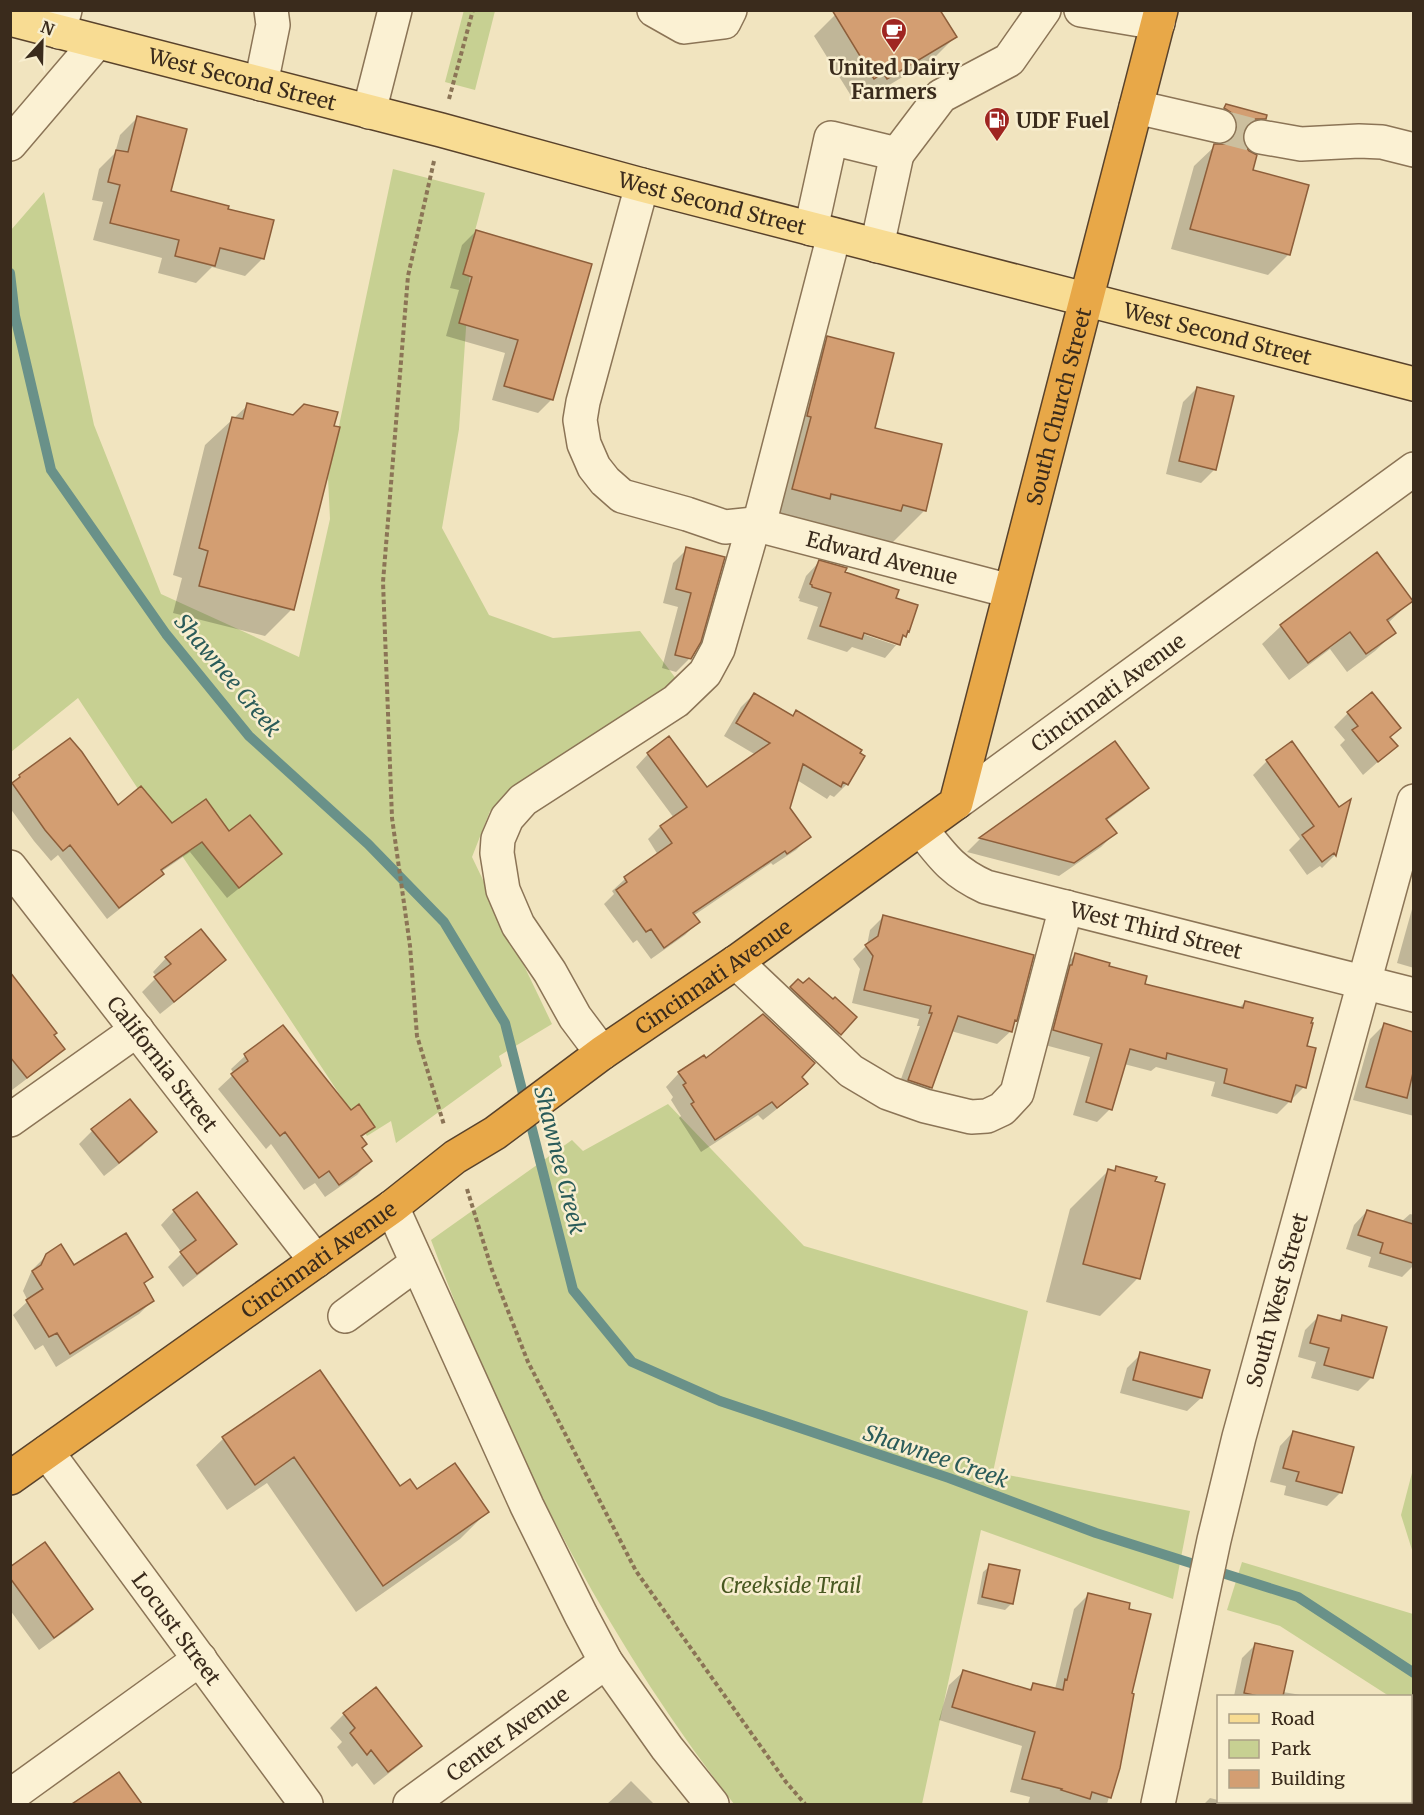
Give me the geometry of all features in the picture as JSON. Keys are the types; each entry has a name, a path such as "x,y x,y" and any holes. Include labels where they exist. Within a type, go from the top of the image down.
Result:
{"highway":[{"name":"South Church Street","path":"956,803 1160,16"},
{"name":"Cincinnati Avenue","path":"10,1478 392,1207 455,1157 495,1133 596,1058 736,962 956,803"}],"main road":[{"name":"West Second Street","path":"10,19 62,21 97,42 1413,384"}],"street":[{"path":"261,84 273,25 271,10"},
{"path":"369,112 395,10"},
{"path":"654,10 684,27 724,22 730,10"},
{"path":"877,246 897,154 941,96 1010,60 1044,10"},
{"path":"1081,10 1160,16"},
{"path":"10,144 97,42"},
{"path":"1136,107 1219,126"},
{"path":"1262,137 1301,144 1382,142 1413,150"},
{"path":"596,1058 550,972 518,925 503,890 497,853 498,839 507,818 523,800 676,701 705,673 718,649 754,524 761,517 823,232 831,138 897,154"},
{"name":"Edward Avenue","path":"642,185 580,420 584,444 594,467 605,482 622,496 725,527 754,524 1010,591"},
{"name":"Cincinnati Avenue","path":"956,803 1413,469"},
{"name":"South West Street","path":"1158,1804 1214,1540 1239,1437 1413,801"},
{"name":"West Third Street","path":"921,829 943,858 968,879 986,887 1413,995"},
{"name":"California Street","path":"11,869 316,1261"},
{"path":"736,962 851,1071 888,1093 925,1106 971,1117 987,1116 1002,1109 1017,1093 1066,907"},
{"path":"10,1120 137,1030"},
{"path":"392,1207 527,1506 580,1615 606,1662 667,1748 712,1804"},
{"path":"345,1316 417,1263"},
{"name":"Locust Street","path":"47,1452 306,1804"},
{"path":"10,1796 200,1659"},
{"name":"Center Avenue","path":"410,1804 606,1662"}],"path":[{"path":"473,10 441,130 408,276 383,582 392,818 410,946 417,1036 492,1270 528,1362 636,1571 786,1782 805,1804"}],"green space":[{"path":"464,10 495,11 475,90 445,82"},
{"path":"393,169 485,193 472,242 459,429 442,528 489,615 553,638 640,631 677,680 490,811 472,857 552,1024 499,1056 502,1066 396,1143 391,1121 367,1136 78,698 11,752 11,230 44,192 94,425 161,594 299,657 330,519 328,478"},
{"name":"Creekside Trail","path":"668,1104 804,1246 1028,1311 993,1472 1190,1511 1173,1599 981,1530 922,1804 734,1804 686,1739 642,1673 561,1534 491,1389 431,1240 572,1140 583,1151"},
{"path":"1413,1469 1413,1553 1401,1515"},
{"path":"1242,1562 1413,1614 1413,1718 1412,1695 1387,1695 1280,1626 1227,1610"}],"building":[{"name":"United Dairy Farmers","path":"832,10 940,10 957,37 887,79 883,73 874,79"},
{"path":"1226,104 1267,115 1266,119 1255,119 1247,125 1243,133 1244,144 1249,151 1257,155 1253,170 1309,185 1290,255 1190,229 1214,144 1225,144 1237,131 1237,120 1224,108"},
{"path":"137,116 187,129 171,191 229,206 228,209 274,220 264,259 220,248 215,266 175,256 179,240 110,223 120,185 108,182 116,150 128,152"},
{"path":"476,230 592,264 553,400 504,386 518,340 459,323 472,277 463,274"},
{"path":"827,336 894,353 875,428 942,444 926,511 903,505 901,511 831,494 830,499 792,489 811,417 807,416"},
{"path":"1197,387 1234,396 1216,470 1179,461"},
{"path":"247,403 293,415 304,404 338,412 334,426 340,427 294,610 199,586 208,551 199,548 232,417 243,419"},
{"path":"686,547 725,557 701,642 691,659 675,655 691,593 676,589"},
{"path":"1377,552 1413,601 1387,620 1396,633 1366,654 1350,632 1308,663 1280,625"},
{"path":"819,560 847,568 845,572 899,590 896,598 918,605 909,632 906,637 903,635 900,645 864,633 862,639 820,626 831,593 812,587 810,584"},
{"path":"1372,692 1401,728 1390,737 1398,746 1378,762 1352,730 1358,726 1347,712"},
{"path":"754,693 793,716 796,710 862,750 860,753 865,756 848,785 843,782 841,787 803,764 790,808 811,837 787,854 785,851 693,913 700,922 664,948 651,929 646,932 616,890 627,882 624,877 672,843 660,826 687,807 647,753 669,736 707,787 770,743 736,723"},
{"path":"70,738 118,805 141,786 172,823 206,799 229,831 250,815 282,854 239,888 202,842 161,870 164,874 119,908 70,845 63,851 45,830 12,783 20,777 19,775"},
{"path":"1115,741 1149,788 1106,819 1117,833 1074,863 979,838"},
{"path":"1292,741 1339,807 1351,799 1336,856 1334,853 1322,862 1302,835 1314,826 1266,760"},
{"path":"883,915 1034,955 1012,1032 958,1016 932,1088 908,1080 932,1013 929,1013 931,1006 864,990 873,956 865,945 878,936"},
{"path":"201,929 226,960 174,1002 154,977 171,964 165,957"},
{"path":"1075,953 1110,963 1109,966 1147,976 1145,984 1243,1008 1245,1001 1313,1018 1307,1046 1316,1048 1306,1088 1296,1085 1291,1102 1224,1083 1227,1069 1167,1053 1166,1059 1130,1049 1112,1110 1086,1102 1102,1044 1053,1030"},
{"path":"10,972 57,1033 54,1035 65,1049 27,1078 10,1057"},
{"path":"809,978 857,1017 841,1035 790,987 798,979 803,983"},
{"path":"763,1014 815,1063 802,1077 808,1084 777,1108 772,1102 715,1140 691,1104 694,1102 683,1085 686,1083 678,1072 704,1055 706,1058"},
{"path":"1384,1023 1413,1032 1413,1073 1407,1098 1366,1087"},
{"path":"283,1025 351,1110 359,1104 375,1127 361,1136 367,1144 362,1148 372,1161 339,1185 329,1171 319,1178 285,1132 280,1136 231,1074 248,1061 244,1054"},
{"path":"130,1099 157,1132 119,1163 91,1129"},
{"path":"1116,1166 1157,1177 1155,1181 1165,1184 1140,1279 1083,1264 1108,1169 1115,1171"},
{"path":"197,1192 237,1244 197,1274 180,1252 196,1240 173,1210"},
{"path":"1367,1210 1413,1224 1413,1263 1380,1253 1383,1243 1358,1235"},
{"path":"126,1233 153,1277 144,1283 154,1301 70,1354 57,1333 49,1337 26,1300 43,1289 32,1271 41,1265 46,1254 61,1244 74,1265"},
{"path":"1318,1315 1341,1321 1342,1315 1387,1327 1373,1378 1324,1365 1329,1348 1310,1343"},
{"path":"1140,1352 1210,1370 1202,1398 1133,1380"},
{"path":"320,1370 400,1486 410,1479 417,1489 455,1463 489,1512 383,1586 294,1457 255,1485 222,1437"},
{"path":"1293,1431 1354,1447 1342,1493 1296,1481 1299,1472 1283,1468"},
{"path":"45,1542 93,1609 54,1638 10,1578 10,1567"},
{"path":"989,1564 1020,1570 1013,1604 982,1597"},
{"path":"1088,1593 1130,1603 1129,1609 1151,1614 1132,1693 1134,1694 1120,1768 1111,1798 1092,1792 1090,1799 1022,1779 1035,1732 952,1707 963,1670 1031,1690 1033,1683 1063,1690"},
{"path":"1255,1643 1293,1651 1283,1695 1244,1693"},
{"path":"376,1687 422,1746 388,1772 371,1750 367,1755 350,1733 355,1728 343,1713"},
{"path":"119,1772 142,1804 72,1804"}],"waterway":[{"name":"Shawnee Creek","path":"10,273 15,316 51,470 166,634 249,736 368,844 444,922 505,1023 573,1290 632,1362 720,1401 949,1478 1096,1533 1298,1597 1414,1673"}],"tunnel":[{"path":"1219,126 1261,137"}],"place":[{"name":"United Dairy Farmers","path":"894,54"},
{"name":"UDF Fuel","path":"997,143"}]}
